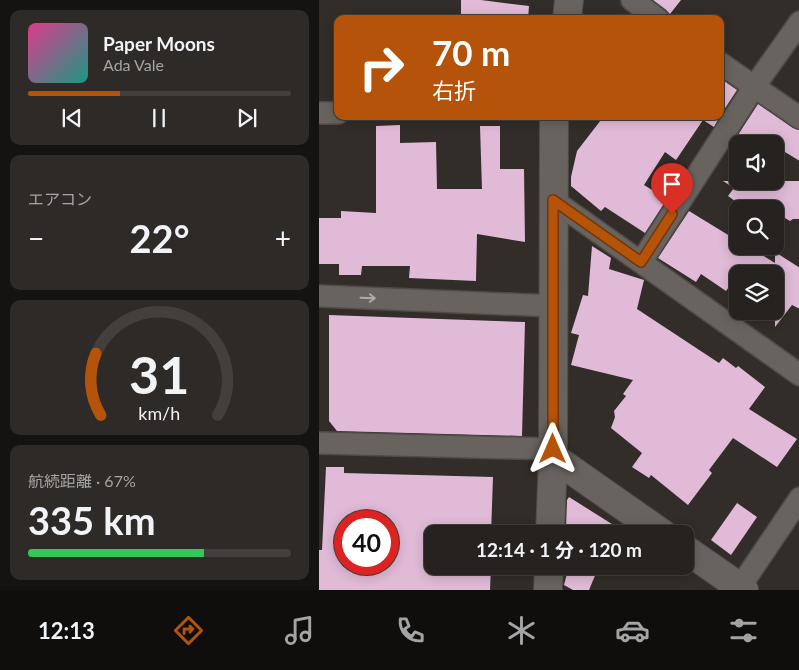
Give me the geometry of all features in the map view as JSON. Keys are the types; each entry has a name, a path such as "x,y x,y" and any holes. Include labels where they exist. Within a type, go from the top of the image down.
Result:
{"street":[{"path":"567,15 569,0"},
{"path":"632,0 653,15"},
{"path":"641,262 754,86 799,22"},
{"path":"724,66 799,118"},
{"path":"319,113 334,113"},
{"path":"550,525 553,453 554,120"},
{"path":"553,200 799,375"},
{"path":"319,296 553,306"},
{"path":"319,443 553,453 651,525"},
{"path":"694,555 742,589 799,498"},
{"path":"548,590 549,575"}],"building":[{"path":"461,0 481,0 529,6 528,15 461,15"},
{"path":"653,0 681,0 670,14"},
{"path":"724,81 737,90 724,110"},
{"path":"758,104 793,128 800,130 800,161 784,151 784,135 738,135"},
{"path":"601,120 703,120 676,160 665,152 644,185 667,199 645,233 605,207 601,211 571,186 571,177 577,151"},
{"path":"703,120 718,120 714,127"},
{"path":"400,125 400,143 436,142 437,189 482,189 480,126 500,126 500,169 524,169 525,242 477,234 476,281 409,278 410,266 362,266 361,275 339,275 339,264 319,264 319,218 341,218 341,211 376,213 376,126"},
{"path":"784,181 800,181 800,219 790,221 784,217 784,200 734,200 728,196 732,190 784,190"},
{"path":"689,211 729,235 729,255 762,255 775,263 775,255 780,255 800,268 800,309 792,305 784,315 784,265 729,265 729,287 726,291 701,274 696,282 658,258"},
{"path":"592,246 611,258 609,269 644,280 637,309 719,363 723,358 736,368 738,366 765,387 749,409 797,439 777,467 733,438 709,470 712,473 688,505 651,475 649,478 632,467 642,453 611,428 615,417 614,411 626,396 623,394 633,380 571,365 579,335 571,333 583,295 588,296"},
{"path":"329,315 525,322 522,436 337,431 329,421"},
{"path":"775,320 780,320 775,327"},
{"path":"326,467 344,467 344,473 493,477 491,525 424,525 424,575 491,575 490,590 319,590 319,550 322,550"},
{"path":"569,497 613,525 566,525 567,500"},
{"path":"737,503 757,517 731,555 711,540"},
{"path":"567,575 595,575 589,590 573,590 564,585"}],"route":[{"path":"553,449 553,200 641,262 672,214"}]}
